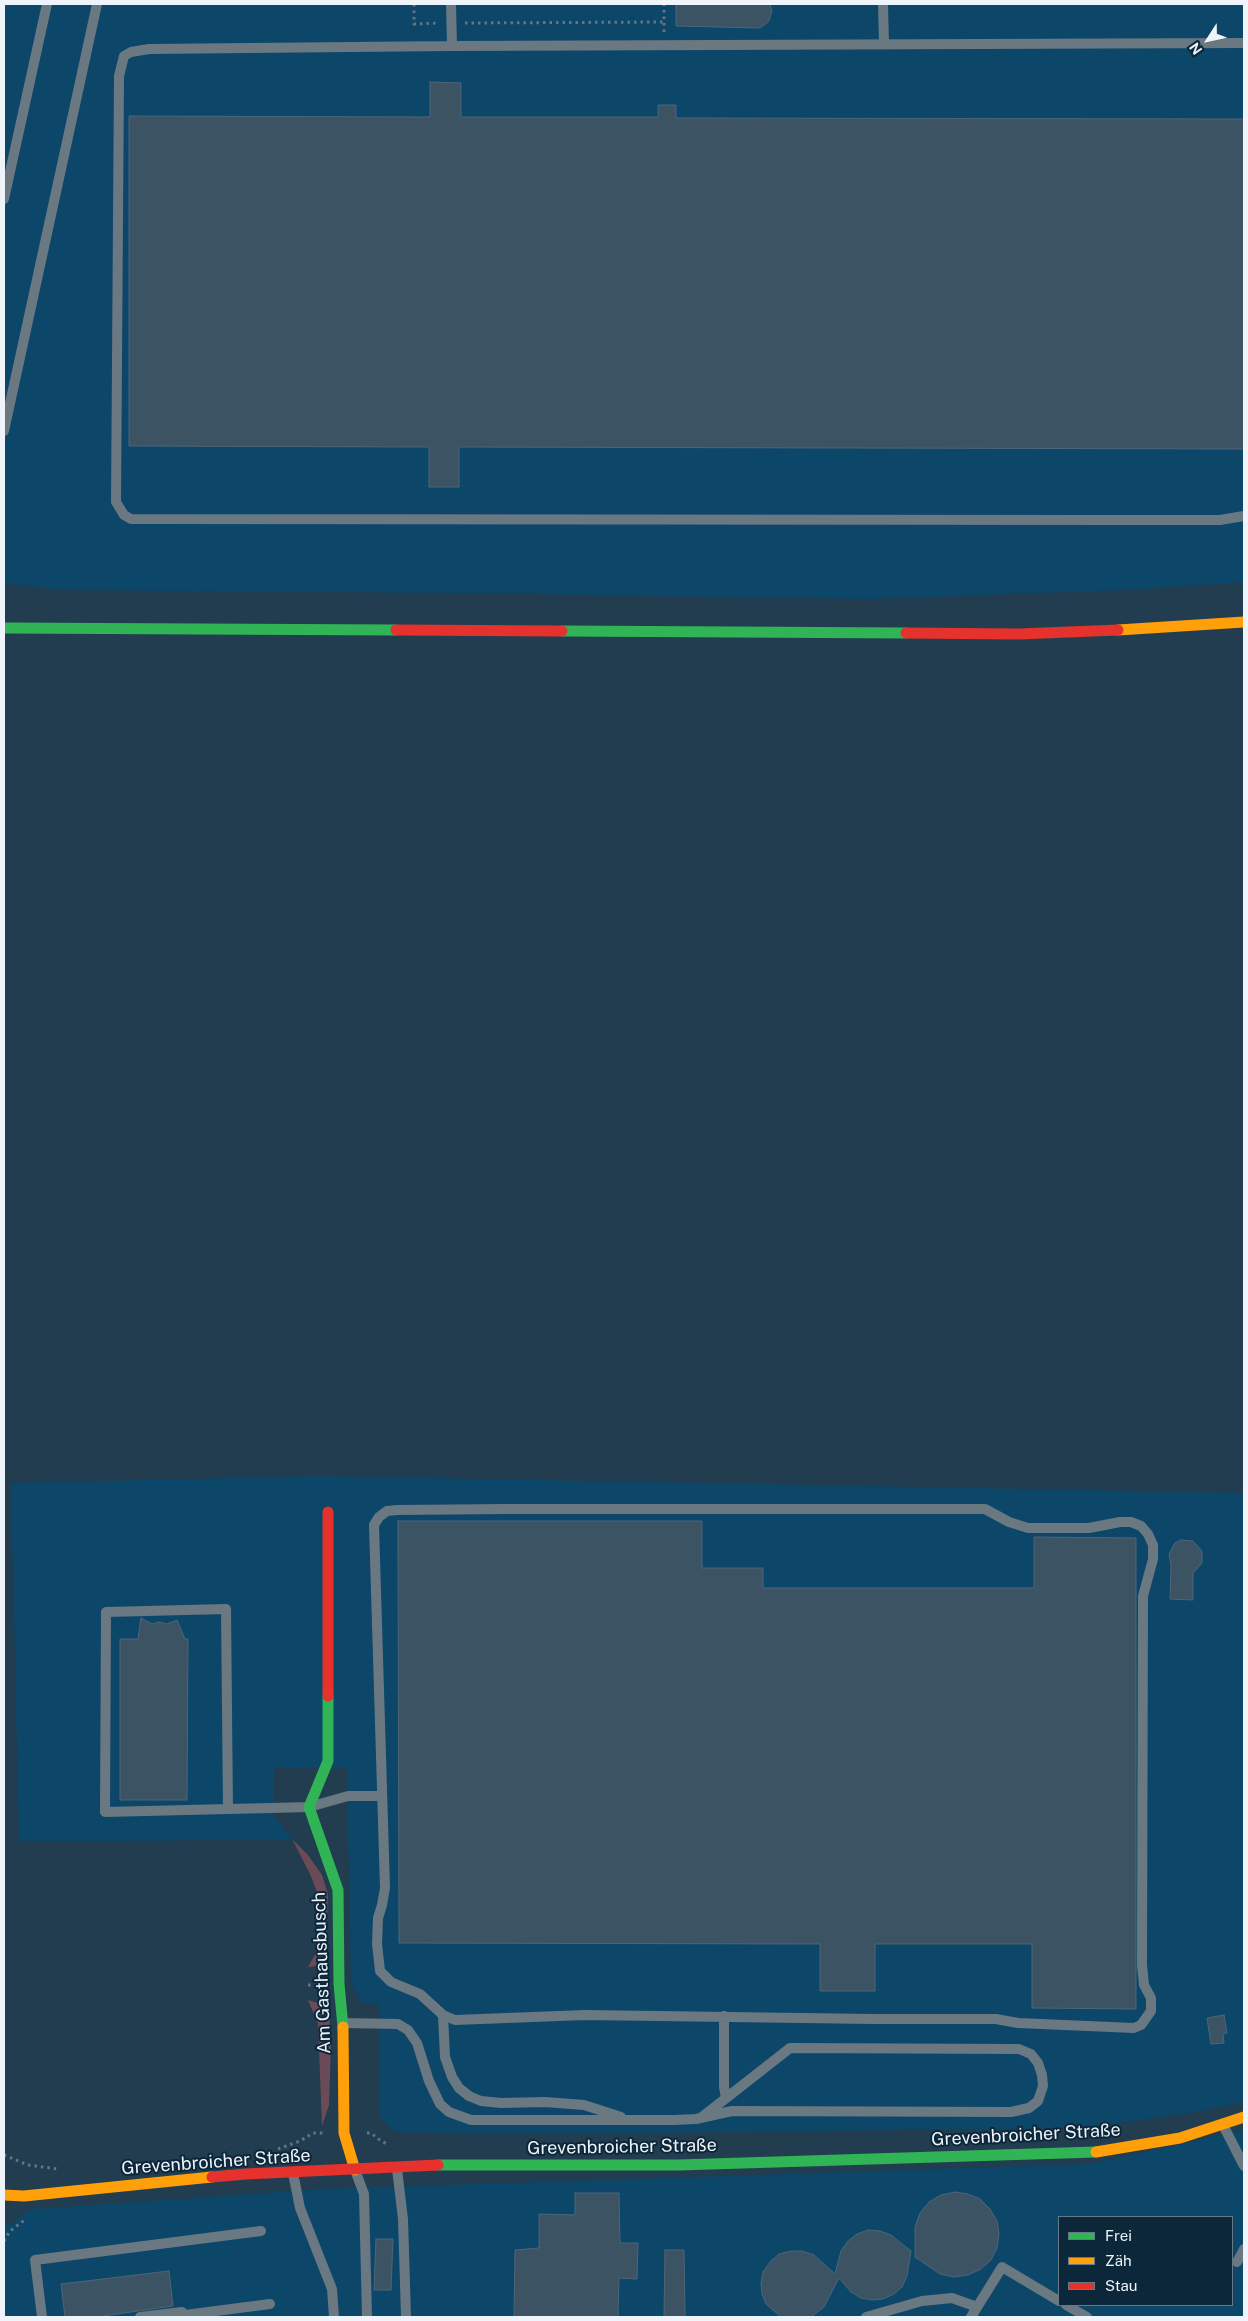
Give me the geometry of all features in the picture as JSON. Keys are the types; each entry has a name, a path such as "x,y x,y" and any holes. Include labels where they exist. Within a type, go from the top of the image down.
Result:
{"street":[{"path":"4,628 1019,634 1142,630 1244,622"},
{"path":"309,1807 328,1761 328,1512"},
{"name":"Am Gasthausbusch","path":"309,1807 338,1890 339,1984 343,2023 344,2133 355,2170"},
{"name":"Grevenbroicher Straße","path":"4,2194 24,2196 246,2174 443,2165 679,2165 1088,2152 1156,2143 1241,2118"}],"lane":[{"path":"4,199 47,4"},
{"path":"4,431 97,4"},
{"path":"451,4 452,46"},
{"path":"883,4 884,44"},
{"path":"1244,42 148,48 130,52 124,56 119,76 116,492 116,502 124,515 131,520 1220,520 1244,516"},
{"path":"496,1509 985,1509 1009,1522 1028,1528 1089,1528 1131,1522 1141,1526 1148,1534 1153,1545 1153,1559 1144,1596 1142,1955 1144,1985 1150,1998 1151,2011 1141,2025 1134,2028 1018,2023 996,2019 874,2020 585,2015 455,2020 443,2015 420,1994 391,1982 380,1970 378,1918 384,1888 382,1796 374,1525 379,1517 387,1511 496,1509"},
{"path":"228,1809 226,1609 106,1612 105,1812 228,1809 309,1807 348,1796 382,1796"},
{"path":"443,2015 445,2057 452,2077 459,2088 469,2096 481,2101 494,2103 545,2102 584,2105 629,2120"},
{"path":"724,2016 724,2087 726,2098"},
{"path":"343,2023 398,2024 408,2030 417,2043 429,2080 440,2104 449,2112 471,2120 674,2120 702,2117 732,2111 1011,2112 1029,2108 1038,2101 1043,2086 1038,2063 1031,2054 1019,2049 790,2048 702,2117"},
{"path":"1222,2125 1244,2166"},
{"path":"397,2168 403,2219 406,2317"},
{"path":"355,2170 364,2194 367,2317"},
{"path":"292,2172 300,2208 332,2289 334,2317"},
{"path":"42,2317 34,2260 261,2231"},
{"path":"1237,2262 1244,2249"},
{"path":"971,2317 1002,2267 1058,2300"},
{"path":"866,2317 922,2301 952,2298 977,2307"},
{"path":"140,2317 182,2312 185,2315 270,2304"},
{"path":"1068,2306 1087,2317"}],"path":[{"path":"414,4 414,24 664,22"},
{"path":"664,4 664,45"}],"shaded area":[{"path":"4,4 1244,4 1244,582 1127,590 867,599 469,593 62,590 4,583"},
{"path":"319,1476 1244,1493 1244,2100 1235,2104 1190,2113 1083,2128 536,2134 395,2132 379,2115 379,2003 362,2003 351,1982 347,1767 274,1767 274,1816 292,1839 19,1842 11,1483"},
{"path":"292,1839 308,1855 322,1875 328,1894 326,1960 317,1966 308,1967 322,1942 324,1910 310,1874"},
{"path":"308,2000 321,2004 329,2013 331,2045 329,2105 322,2126 318,2024"},
{"path":"1244,2130 1244,2317 4,2317 4,2228 32,2209 325,2189 1091,2164"}],"building":[{"path":"676,4 770,4 772,11 769,21 760,28 676,26"},
{"path":"430,82 461,83 461,117 658,117 658,105 676,105 676,118 1244,119 1244,449 459,447 459,487 429,487 429,447 129,446 129,116 430,117"},
{"path":"398,1521 702,1521 702,1568 763,1568 763,1588 1034,1588 1034,1537 1136,1538 1136,2009 1032,2008 1032,1944 875,1944 875,1991 820,1991 820,1944 399,1943"},
{"path":"1181,1540 1193,1541 1202,1551 1202,1563 1193,1573 1193,1600 1170,1599 1171,1566 1169,1554 1175,1543"},
{"path":"141,1618 152,1624 159,1622 167,1624 177,1620 185,1639 188,1639 187,1800 120,1800 120,1639 138,1639"},
{"path":"1224,2015 1227,2033 1223,2034 1224,2043 1211,2044 1207,2018"},
{"path":"955,2192 968,2194 980,2199 990,2209 997,2221 999,2234 997,2248 991,2260 981,2269 968,2275 954,2277 940,2274 915,2257 915,2227 920,2213 929,2202 941,2195"},
{"path":"575,2193 619,2193 620,2243 638,2243 637,2279 619,2278 618,2317 514,2317 515,2250 539,2248 539,2214 575,2215"},
{"path":"868,2230 880,2231 891,2235 911,2251 907,2276 902,2287 894,2294 883,2299 861,2298 851,2292 839,2278 824,2307 811,2317 781,2317 766,2304 762,2294 763,2272 779,2254 802,2251 814,2255 835,2274 841,2251 848,2241 857,2234"},
{"path":"376,2239 393,2239 391,2290 374,2290"},
{"path":"665,2250 684,2250 685,2317 664,2317"},
{"path":"169,2271 173,2306 96,2317 65,2317 61,2284"}],"traffic: fast":[{"path":"4,628 396,630"},
{"path":"562,631 906,633"},
{"path":"328,1696 328,1761 309,1807 338,1890 339,1984 343,2027"},
{"path":"438,2165 679,2165 1096,2152"}],"traffic: slow":[{"path":"1118,630 1244,622"},
{"path":"343,2027 344,2133 355,2170"},
{"path":"1096,2152 1180,2138 1244,2117"},
{"path":"4,2195 24,2196 212,2177"}],"traffic: jam":[{"path":"396,630 562,631"},
{"path":"906,633 1019,634 1118,630"},
{"path":"328,1512 328,1696"},
{"path":"212,2177 438,2165"}]}
